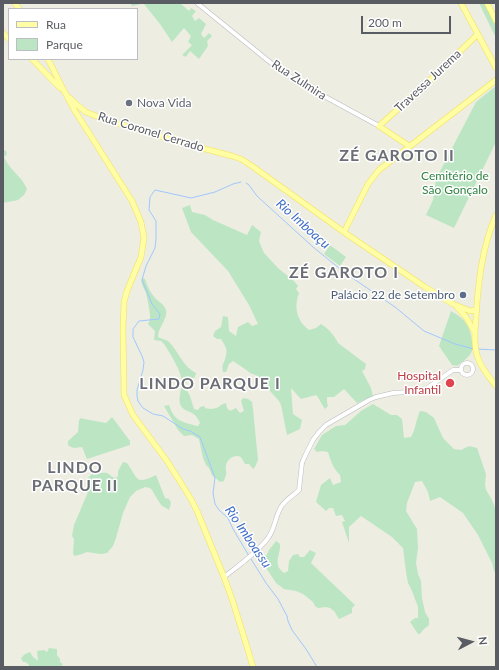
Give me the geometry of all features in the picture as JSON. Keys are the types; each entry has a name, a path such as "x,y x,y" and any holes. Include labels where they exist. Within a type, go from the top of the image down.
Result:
{"main road":[{"path":"461,3 496,68"},
{"path":"487,3 496,21"},
{"name":"Travessa Jurema","path":"379,126 427,84 478,34"},
{"path":"33,60 65,93"},
{"path":"48,60 80,119 112,167 138,214 144,238 141,256 124,302 124,395 134,415 167,461 191,499 224,577 253,667"},
{"path":"47,73 50,73 53,69"},
{"path":"344,232 368,184 382,167 496,80"},
{"name":"Rua Coronel Cerrado","path":"65,93 86,112 103,119 236,158 244,162 424,287 453,304"},
{"path":"80,119 86,112"},
{"name":"Rua Zulmira","path":"379,126 409,146"},
{"path":"496,215 485,249 474,332 476,351 481,365 496,386"},
{"path":"453,304 470,311 476,310"},
{"path":"453,304 466,317 474,332"}],"street":[{"name":"Rua Zulmira","path":"197,3 276,66 300,83 379,126"},
{"path":"461,370 463,364 474,361 476,351"},
{"path":"470,363 473,369"},
{"path":"224,577 249,557 264,542 271,532 281,506 299,490 303,461 313,440 322,428 376,397 393,393 423,391 453,370 461,370 466,375 470,374 473,369 481,365"}],"green space":[{"path":"130,3 180,3 189,11 191,8 196,11 192,16 195,21 199,18 206,24 201,34 204,38 209,33 212,36 207,41 208,46 199,59 190,51 186,57 182,55 192,45 188,42 191,36 184,28 172,42 144,4 132,6"},
{"path":"479,3 486,3 496,23 496,38"},
{"name":"Cemitério de São Gonçalo","path":"496,86 496,142 454,228 426,215 433,200 436,179 476,102"},
{"path":"5,150 7,154 4,157 27,189 24,195 18,200 3,203 3,151"},
{"path":"190,205 192,212 205,215 247,235 252,225 261,232 259,241 264,253 298,286 296,289 299,293 297,298 297,313 301,322 309,330 316,328 321,324 331,332 338,343 366,364 365,369 362,371 371,388 373,396 357,403 344,389 334,397 327,397 328,406 325,409 316,395 301,399 291,388 293,414 302,420 300,429 287,435 281,405 270,391 264,387 258,376 250,373 233,361 229,364 226,372 223,372 222,367 226,358 226,349 221,339 217,339 213,336 215,331 221,327 223,316 228,317 229,331 236,336 238,327 248,322 252,326 258,324 249,305 228,271 191,232 182,208"},
{"path":"330,245 346,257 340,266 324,254"},
{"path":"142,278 145,279 155,298 166,310 166,317 158,333 158,337 169,342 184,363 196,373 195,377 184,385 190,396 194,409 198,410 200,407 204,406 206,409 215,408 226,403 227,408 230,411 236,408 240,413 244,411 241,401 243,398 252,402 258,460 253,469 249,464 245,464 241,457 234,456 227,463 224,481 220,482 212,475 206,465 199,439 192,435 184,436 178,430 164,406 169,405 176,418 183,422 197,426 200,423 195,415 181,406 180,398 182,381 180,372 164,344 161,341 154,340 155,331 148,324 150,320 150,313 146,293 142,284"},
{"path":"451,311 463,319 468,326 473,346 473,350 470,355 457,366 452,365 439,346"},
{"path":"373,404 391,415 397,415 402,419 404,438 411,437 420,411 426,412 434,418 443,438 454,449 461,450 469,446 477,448 486,474 486,490 496,510 496,573 478,535 463,513 440,497 430,501 428,492 422,481 415,482 407,503 406,511 417,529 418,548 416,563 421,581 425,612 429,619 429,625 420,634 418,634 410,622 415,618 418,618 418,607 408,583 403,548 392,537 361,516 349,527 349,543 342,522 345,521 342,515 336,516 333,508 329,508 326,511 316,502 321,485 330,478 333,485 341,482 340,475 332,465 328,452 317,452 314,449 322,435 336,426 345,425 361,411"},
{"path":"112,417 130,441 130,445 87,459 82,447 73,448 68,445 68,441 78,432 79,420 81,418 106,423"},
{"path":"123,462 127,463 138,479 144,480 156,475 165,498 169,499 171,503 169,510 161,505 150,488 145,487 136,491 130,497 123,513 113,546 107,553 101,554 87,552 75,556 73,554 74,539 72,536 74,525 88,492 87,479 92,474 104,473 116,478"},
{"path":"276,541 280,544 278,566 284,573 288,571 289,561 293,555 298,554 300,557 304,557 310,550 316,553 311,563 355,605 352,608 352,613 339,619 330,608 318,608 303,594 284,589 276,583 263,563 269,550"},
{"path":"49,648 57,649 57,655 60,662 63,664 61,667 29,667 29,665 26,662 23,662 21,658 30,652 38,661 37,651 44,650 47,652"}],"waterway":[{"name":"Rio Imboassu","path":"241,182 215,192 191,198 155,190 150,197 149,210 156,221 156,239 155,248 146,266 142,280 152,304 160,314 159,319 139,321 133,329 133,337 144,362 137,390 138,401 143,408 153,414 163,416 183,429 200,437 215,478 213,493 215,504 228,518 249,556"},
{"name":"Rio Imboaçu","path":"246,183 257,196 313,247 345,273 395,307 424,331 455,344 474,349"},
{"name":"Rio Imboaçu","path":"477,349 496,350"},
{"name":"Rio Imboassu","path":"251,559 278,599 287,616 292,630 317,667"}],"place":[{"name":"Nova Vida","path":"129,103"},
{"name":"Palácio 22 de Setembro","path":"463,295"},
{"name":"Hospital Infantil","path":"450,383"}],"district":[{"name":"ZÉ GAROTO II","path":"397,156"},
{"name":"ZÉ GAROTO I","path":"344,273"},
{"name":"LINDO PARQUE I","path":"210,384"},
{"name":"LINDO PARQUE II","path":"75,477"}]}
